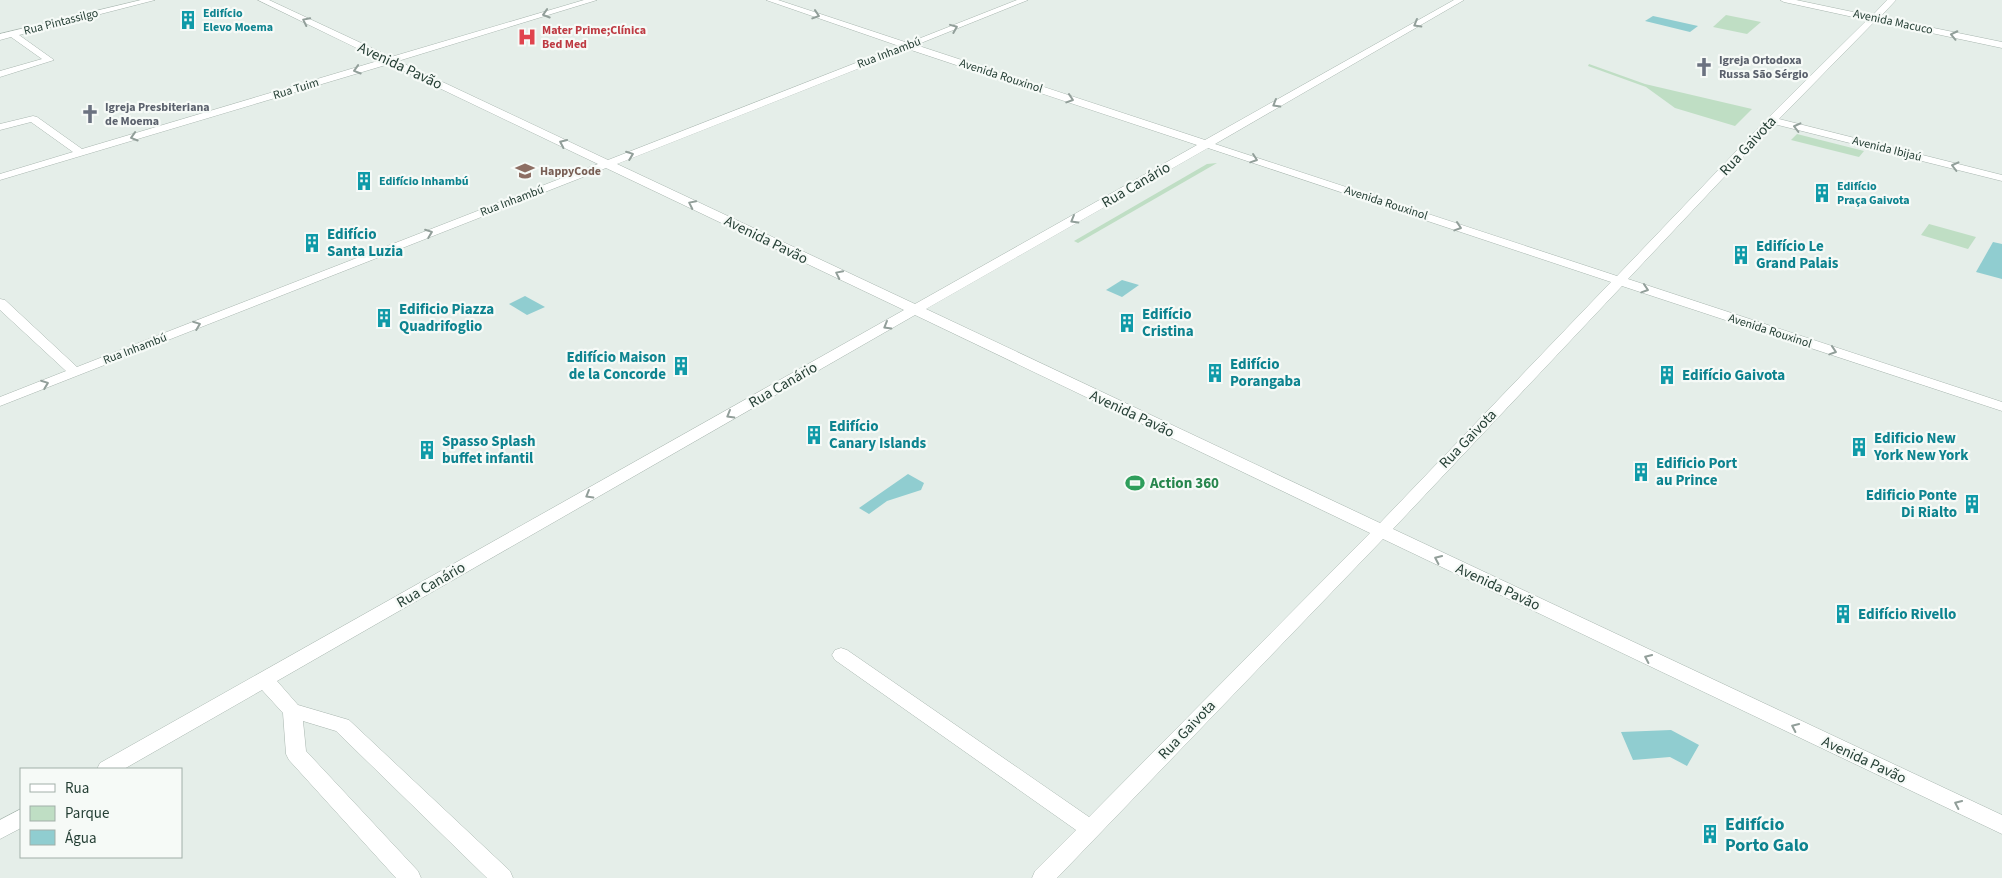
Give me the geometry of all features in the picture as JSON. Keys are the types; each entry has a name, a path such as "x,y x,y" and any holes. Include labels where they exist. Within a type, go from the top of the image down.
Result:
{"street":[{"name":"Rua Pintassilgo","path":"0,37 151,0"},
{"name":"Avenida Pavão","path":"262,0 1380,532 2002,825"},
{"name":"Rua Tuim","path":"0,177 593,0"},
{"name":"Avenida Rouxinol","path":"770,0 2002,407"},
{"name":"Rua Inhambú","path":"0,402 1024,0"},
{"name":"Rua Canário","path":"109,768 1460,0"},
{"name":"Avenida Macuco","path":"1784,0 2002,44"},
{"name":"Rua Gaivota","path":"1043,878 1380,532 1772,120 1892,0"},
{"path":"0,74 50,60 12,34"},
{"path":"0,127 33,119 81,153"},
{"name":"Avenida Ibijaú","path":"1772,120 2002,178"},
{"path":"0,303 75,372"},
{"path":"842,654 1091,829"},
{"path":"265,680 292,711 342,725 502,878"},
{"path":"292,711 296,754 410,878"},
{"path":"0,830 20,819"}],"green space":[{"path":"1726,15 1761,22 1747,34 1713,27"},
{"path":"1589,64 1645,84 1752,109 1735,126 1675,108 1646,87 1588,66"},
{"path":"1797,134 1864,151 1859,157 1791,140"},
{"path":"1217,163 1078,243 1074,241 1207,164"},
{"path":"1929,224 1976,237 1968,249 1921,235"}],"water":[{"path":"1653,16 1698,26 1690,32 1645,21"},
{"path":"1993,242 2002,244 2002,279 1976,272"},
{"path":"1122,280 1139,285 1122,297 1106,290"},
{"path":"525,296 545,307 527,315 509,304"},
{"path":"908,474 924,483 921,490 887,501 869,514 859,508"},
{"path":"1671,730 1699,745 1687,766 1670,757 1633,760 1621,732"}],"place":[{"name":"Edifício Elevo Moema","path":"188,20"},
{"name":"Mater Prime;Clínica Bed Med","path":"527,37"},
{"name":"Igreja Ortodoxa Russa São Sérgio","path":"1704,67"},
{"name":"Igreja Presbiteriana de Moema","path":"90,114"},
{"name":"HappyCode","path":"525,171"},
{"name":"Edifício Inhambú","path":"364,181"},
{"name":"Edifício Praça Gaivota","path":"1822,193"},
{"name":"Edifício Santa Luzia","path":"312,243"},
{"name":"Edifício Le Grand Palais","path":"1741,255"},
{"name":"Edificio Piazza Quadrifoglio","path":"384,318"},
{"name":"Edifício Cristina","path":"1127,323"},
{"name":"Edifício Maison de la Concorde","path":"681,366"},
{"name":"Edifício Porangaba","path":"1215,373"},
{"name":"Edifício Gaivota","path":"1667,375"},
{"name":"Edifício Canary Islands","path":"814,435"},
{"name":"Edificio New York New York","path":"1859,447"},
{"name":"Spasso Splash buffet infantil","path":"427,450"},
{"name":"Edificio Port au Prince","path":"1641,472"},
{"name":"Action 360","path":"1135,483"},
{"name":"Edificio Ponte Di Rialto","path":"1972,504"},
{"name":"Edifício Rivello","path":"1843,614"},
{"name":"Edifício Porto Galo","path":"1710,834"}]}
